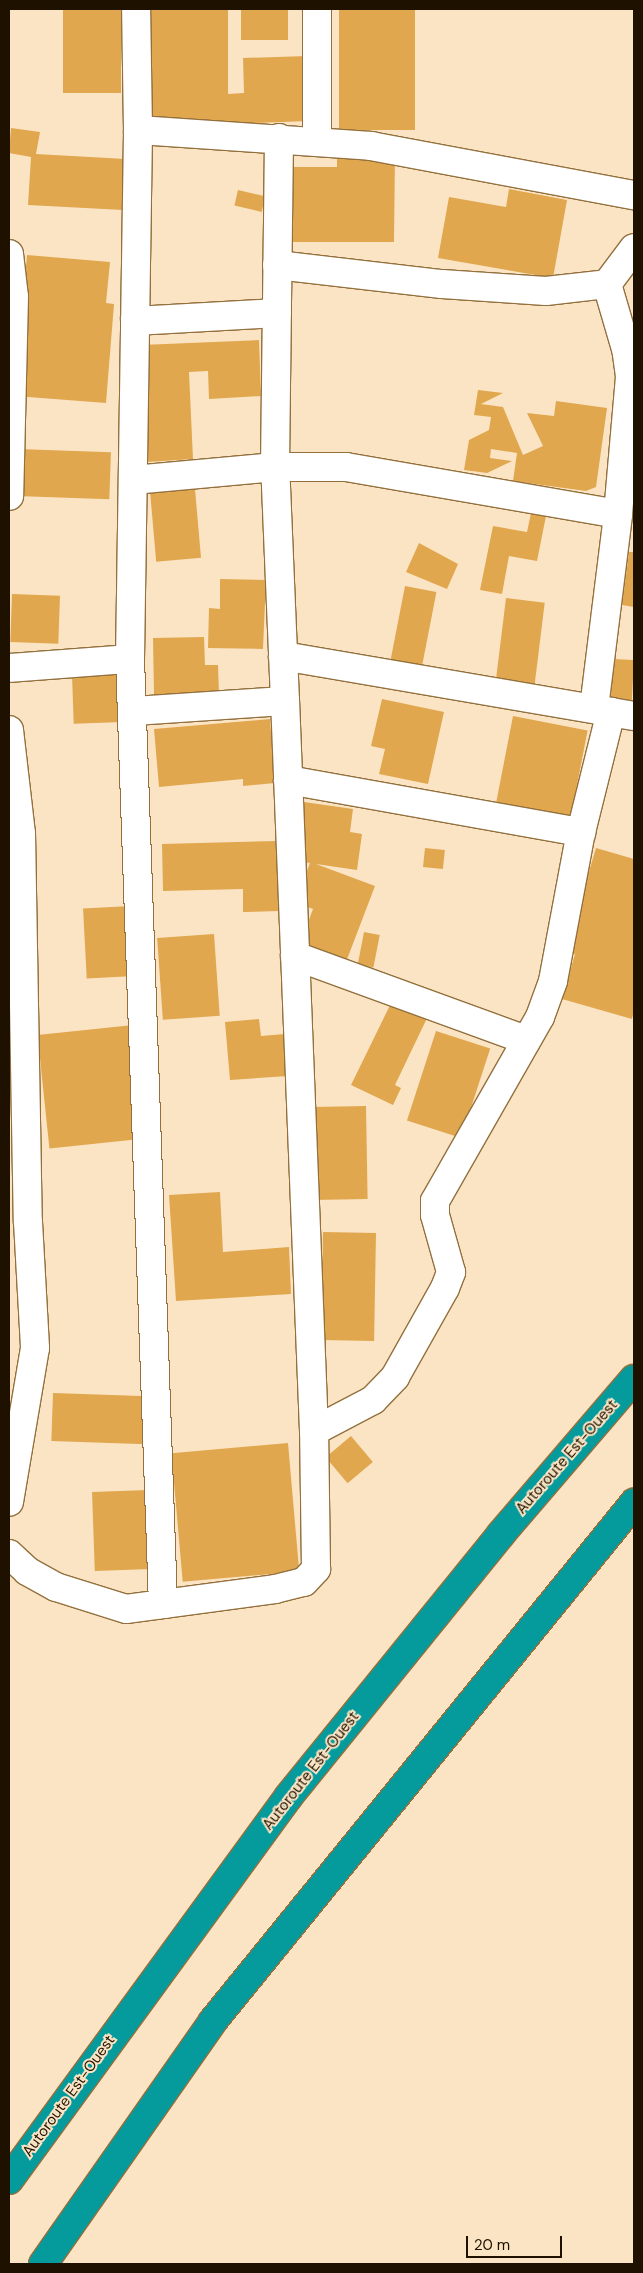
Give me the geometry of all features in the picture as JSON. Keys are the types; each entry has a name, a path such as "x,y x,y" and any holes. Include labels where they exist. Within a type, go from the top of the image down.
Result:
{"highway":[{"name":"Autoroute Est-Ouest","path":"9,2180 290,1796 501,1534 634,1379"},
{"path":"43,2264 213,2021 634,1503"}],"street":[{"path":"136,9 138,130 130,659 163,1604"},
{"path":"317,9 317,140"},
{"path":"138,130 317,140 371,146 634,195"},
{"path":"9,1554 27,1571 56,1587 126,1609 275,1589 304,1582 316,1569 314,1431 286,702 274,467 279,138"},
{"path":"277,265 442,284 546,291 607,284 634,249"},
{"path":"9,254 14,297 11,345 9,496"},
{"path":"314,1431 373,1400 395,1377 445,1288 450,1272 435,1215 434,1201 540,1017 553,981 581,832 613,712 618,514 630,376 626,349 607,284"},
{"path":"135,320 277,313"},
{"path":"133,480 274,467 346,467 618,514"},
{"path":"283,656 613,712"},
{"path":"9,668 130,659"},
{"path":"132,711 286,702"},
{"path":"9,730 21,833 28,1222 35,1348 9,1502"},
{"path":"288,780 581,832"},
{"path":"295,956 526,1040"}],"building":[{"path":"63,9 121,9 121,93 63,93"},
{"path":"149,9 228,9 228,94 244,93 243,58 307,56 309,121 153,127"},
{"path":"241,9 288,9 288,40 241,40"},
{"path":"339,9 415,9 415,130 339,130"},
{"path":"11,128 40,132 36,154 126,159 123,210 28,205 31,157 9,153"},
{"path":"337,155 395,155 394,242 286,242 287,167 337,167"},
{"path":"509,189 567,200 553,278 438,258 449,197 506,207"},
{"path":"238,190 265,196 262,212 234,206"},
{"path":"27,255 110,262 106,303 114,304 106,403 15,396"},
{"path":"259,340 261,396 209,399 208,371 189,372 193,459 147,462 141,345"},
{"path":"478,390 503,393 481,404 503,407 523,455 543,446 527,413 554,416 556,401 607,408 596,487 586,491 513,481 517,453 491,449 490,458 512,461 487,473 464,470 469,440 489,430 491,417 474,415"},
{"path":"18,449 111,452 109,499 16,496"},
{"path":"195,489 201,558 156,562 150,493"},
{"path":"531,513 546,516 537,561 509,556 502,594 480,590 493,526 527,532"},
{"path":"419,543 458,564 447,589 406,572"},
{"path":"629,552 634,552 634,607 622,605"},
{"path":"220,579 266,580 263,649 208,648 209,608 220,609"},
{"path":"405,586 436,592 422,667 390,661"},
{"path":"12,594 60,596 58,644 10,642"},
{"path":"506,598 545,603 534,688 496,683"},
{"path":"204,637 205,665 218,665 219,694 154,695 153,638"},
{"path":"613,659 634,660 631,715 610,714"},
{"path":"121,674 123,722 74,724 72,676"},
{"path":"382,699 444,712 428,784 379,774 385,749 371,746"},
{"path":"513,716 588,731 570,820 496,805"},
{"path":"270,719 275,783 243,786 243,779 159,787 154,729"},
{"path":"304,802 353,809 350,832 362,834 357,870 316,864 375,886 346,962 300,944 313,909 295,902 310,863 295,861"},
{"path":"278,841 279,911 243,912 243,889 163,891 162,844"},
{"path":"425,848 445,850 443,869 423,867"},
{"path":"596,848 634,859 634,1010 632,1019 562,999 575,954 565,952"},
{"path":"131,906 135,976 87,978 83,909"},
{"path":"364,932 380,935 373,967 358,964"},
{"path":"214,934 220,1016 163,1020 157,938"},
{"path":"394,997 429,1014 395,1085 401,1088 393,1105 351,1085"},
{"path":"259,1019 261,1036 285,1034 288,1076 230,1080 225,1022"},
{"path":"133,1025 145,1138 49,1148 38,1035"},
{"path":"436,1031 490,1049 461,1138 407,1120"},
{"path":"366,1106 368,1199 314,1200 312,1107"},
{"path":"220,1192 223,1252 289,1247 291,1294 176,1301 169,1195"},
{"path":"323,1232 376,1233 374,1341 321,1340"},
{"path":"53,1393 148,1396 146,1444 51,1441"},
{"path":"351,1436 373,1462 348,1483 326,1457"},
{"path":"288,1443 299,1572 183,1582 171,1453"},
{"path":"148,1490 151,1569 95,1571 92,1492"}]}
